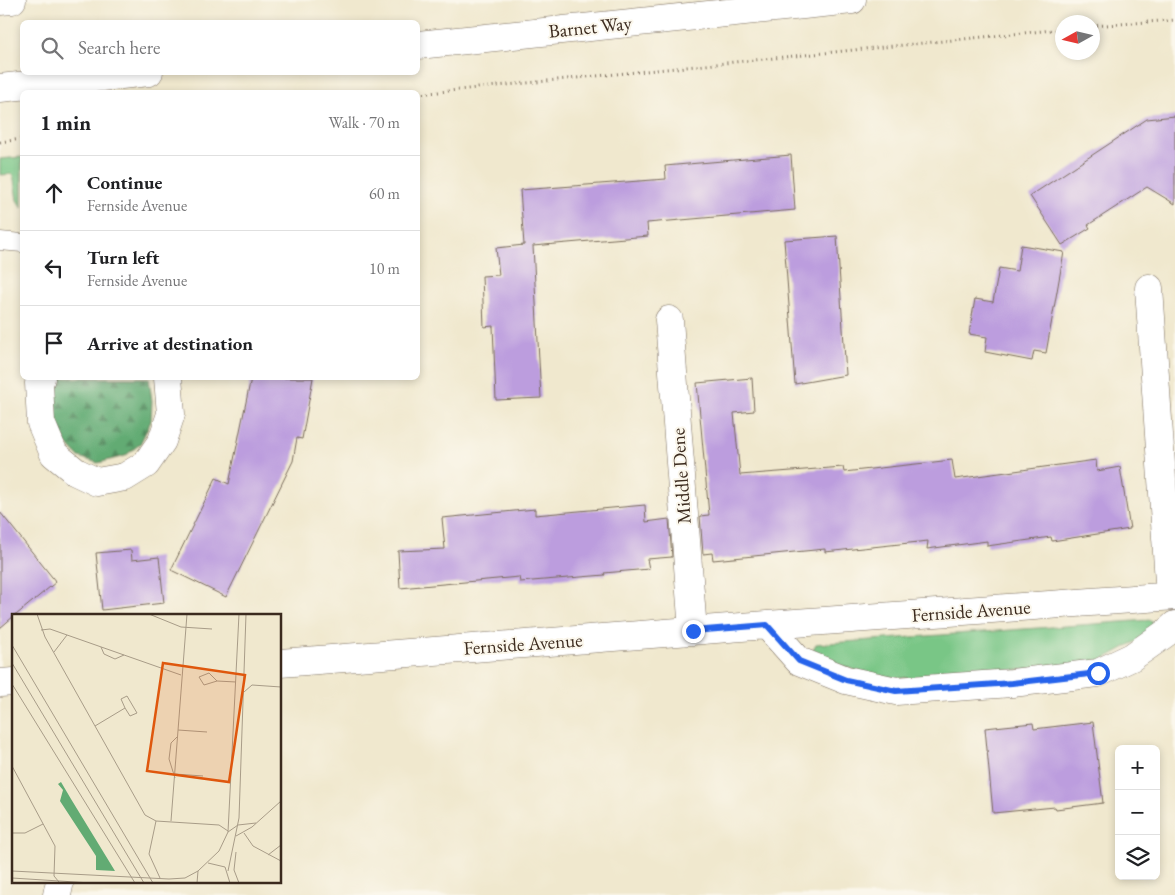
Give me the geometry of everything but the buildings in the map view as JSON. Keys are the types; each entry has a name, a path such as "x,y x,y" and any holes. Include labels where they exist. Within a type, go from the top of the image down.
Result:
{"main road":[{"path":"0,1 12,0"},
{"name":"Barnet Way","path":"420,45 852,0"},
{"path":"0,88 95,85 137,75"},
{"path":"1148,288 1172,596"},
{"name":"Middle Dene","path":"669,320 693,631"},
{"path":"40,380 41,423 54,454 76,472 97,482 125,477 146,464 162,441 170,414 168,380"},
{"name":"Fernside Avenue","path":"281,663 1172,596"},
{"path":"767,625 799,661 846,680 896,691 1012,683 1098,673 1132,657 1175,625"},
{"path":"57,895 60,882"}],"lane":[{"path":"0,236 20,242"}],"path":[{"path":"1100,25 1175,20"},
{"path":"420,94 1055,30"},
{"path":"0,142 20,139"}],"green space":[{"path":"20,157 20,205 17,200 13,174 0,175 0,159"},
{"path":"57,380 149,380 152,401 151,421 140,444 125,456 98,463 79,457 65,442 56,417 54,394"},
{"path":"1149,620 1156,625 1153,632 1095,664 917,678 877,677 819,659 812,651 816,644"}],"route":[{"path":"693,631 767,625 799,661 846,680 896,691 1012,683 1098,673"}]}
